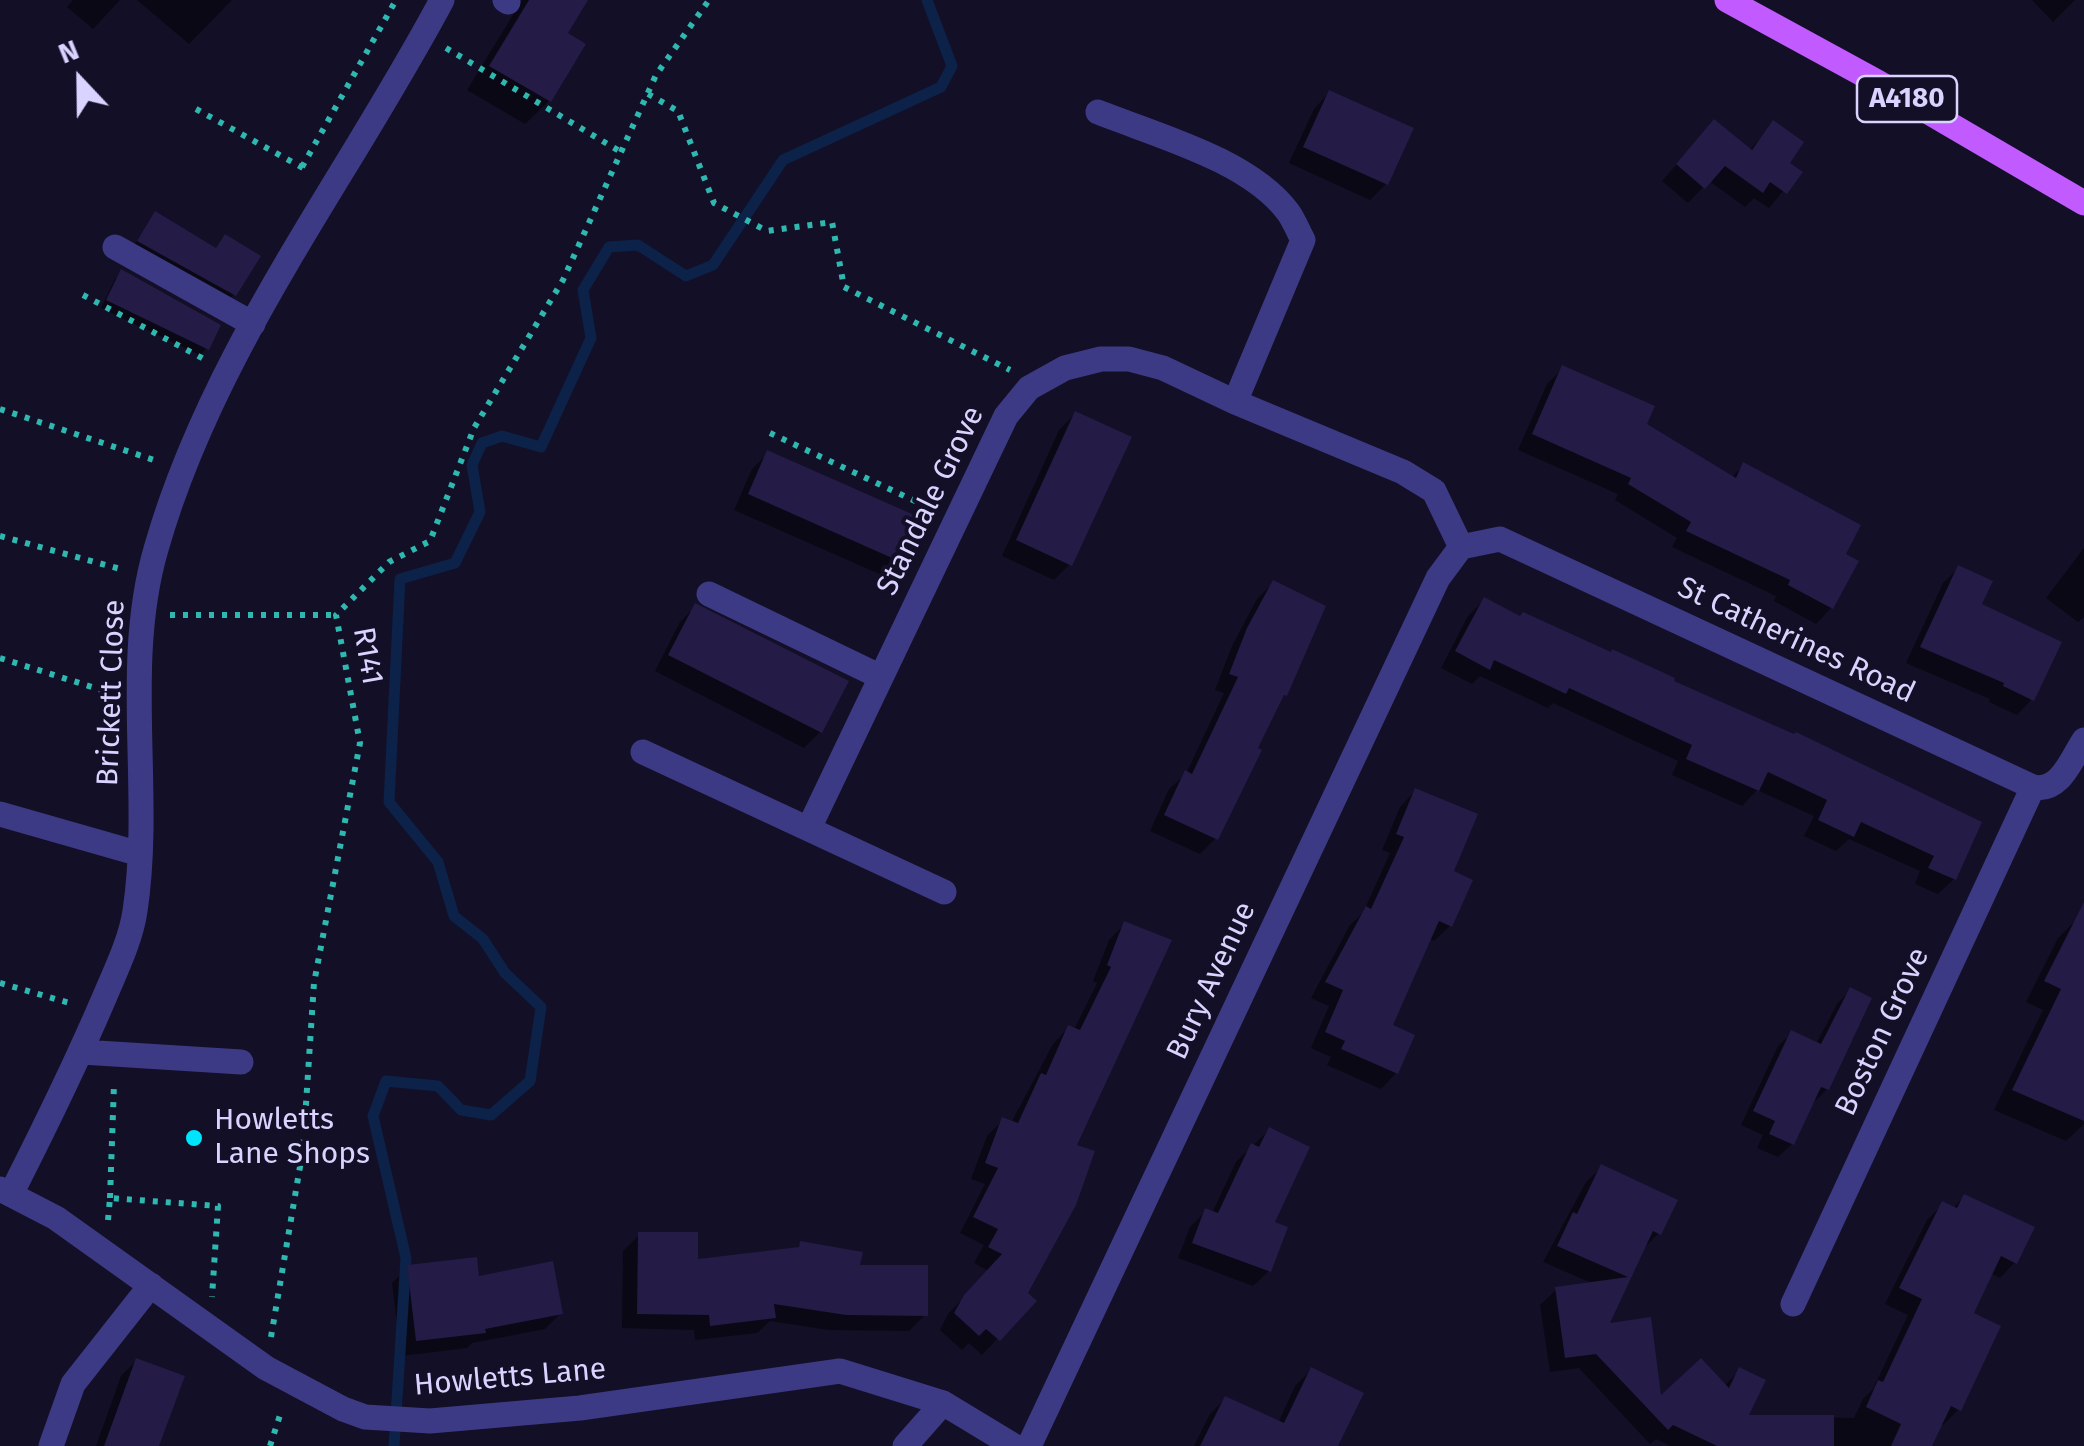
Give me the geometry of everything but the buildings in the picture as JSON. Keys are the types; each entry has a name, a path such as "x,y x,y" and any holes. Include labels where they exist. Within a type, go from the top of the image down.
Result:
{"main road":[{"name":"A4180","path":"1727,0 1880,83 2084,202"}],"street":[{"name":"Brickett Close","path":"6,1192 82,1052 135,914 140,854 143,615 150,576 182,469 252,324 442,0"},
{"path":"1098,112 1248,176 1290,213 1303,240 1235,402"},
{"path":"115,247 252,324"},
{"name":"Standale Grove","path":"809,828 1006,416 1029,388 1065,368 1101,358 1129,359 1163,368 1404,472 1434,491 1461,548"},
{"name":"St Catherines Road","path":"1461,548 1500,539 2033,787"},
{"name":"Bury Avenue","path":"1029,1446 1438,578 1461,548"},
{"path":"708,594 881,676"},
{"path":"2033,787 2044,789 2056,784 2084,740"},
{"path":"643,752 944,892"},
{"name":"Boston Grove","path":"1792,1304 2033,787"},
{"path":"0,814 140,854"},
{"path":"82,1052 242,1062"},
{"name":"Howletts Lane","path":"6,1192 56,1218 266,1368 342,1410 372,1418 420,1421 580,1408 840,1372 943,1403 1014,1446"},
{"path":"52,1446 73,1384 151,1285"},
{"path":"905,1446 943,1403"}],"path":[{"path":"302,168 396,0"},
{"name":"R141","path":"266,1368 303,1148 314,982 360,743 336,615 390,562 430,541 474,428 563,280 656,75 709,0"},
{"path":"424,34 621,152"},
{"path":"648,94 678,111 714,202 768,230 832,222 844,287 1015,373 1029,388"},
{"path":"196,109 334,186"},
{"path":"83,295 227,371"},
{"path":"0,409 182,469"},
{"path":"770,433 956,520"},
{"path":"0,536 150,576"},
{"path":"143,615 336,615"},
{"path":"0,658 140,702"},
{"path":"0,983 98,1011"},
{"path":"106,1254 116,1054"},
{"path":"110,1198 218,1206 210,1328"}],"waterway":[{"path":"394,1446 406,1258 373,1116 386,1081 438,1086 461,1110 491,1115 530,1081 541,1007 505,973 483,939 454,916 438,862 389,802 400,579 455,563 480,512 472,465 482,443 502,436 541,447 591,338 583,290 609,247 638,245 686,276 713,265 783,160 941,87 952,66 927,0"}],"place":[{"name":"Howletts Lane Shops","path":"194,1138"}]}
